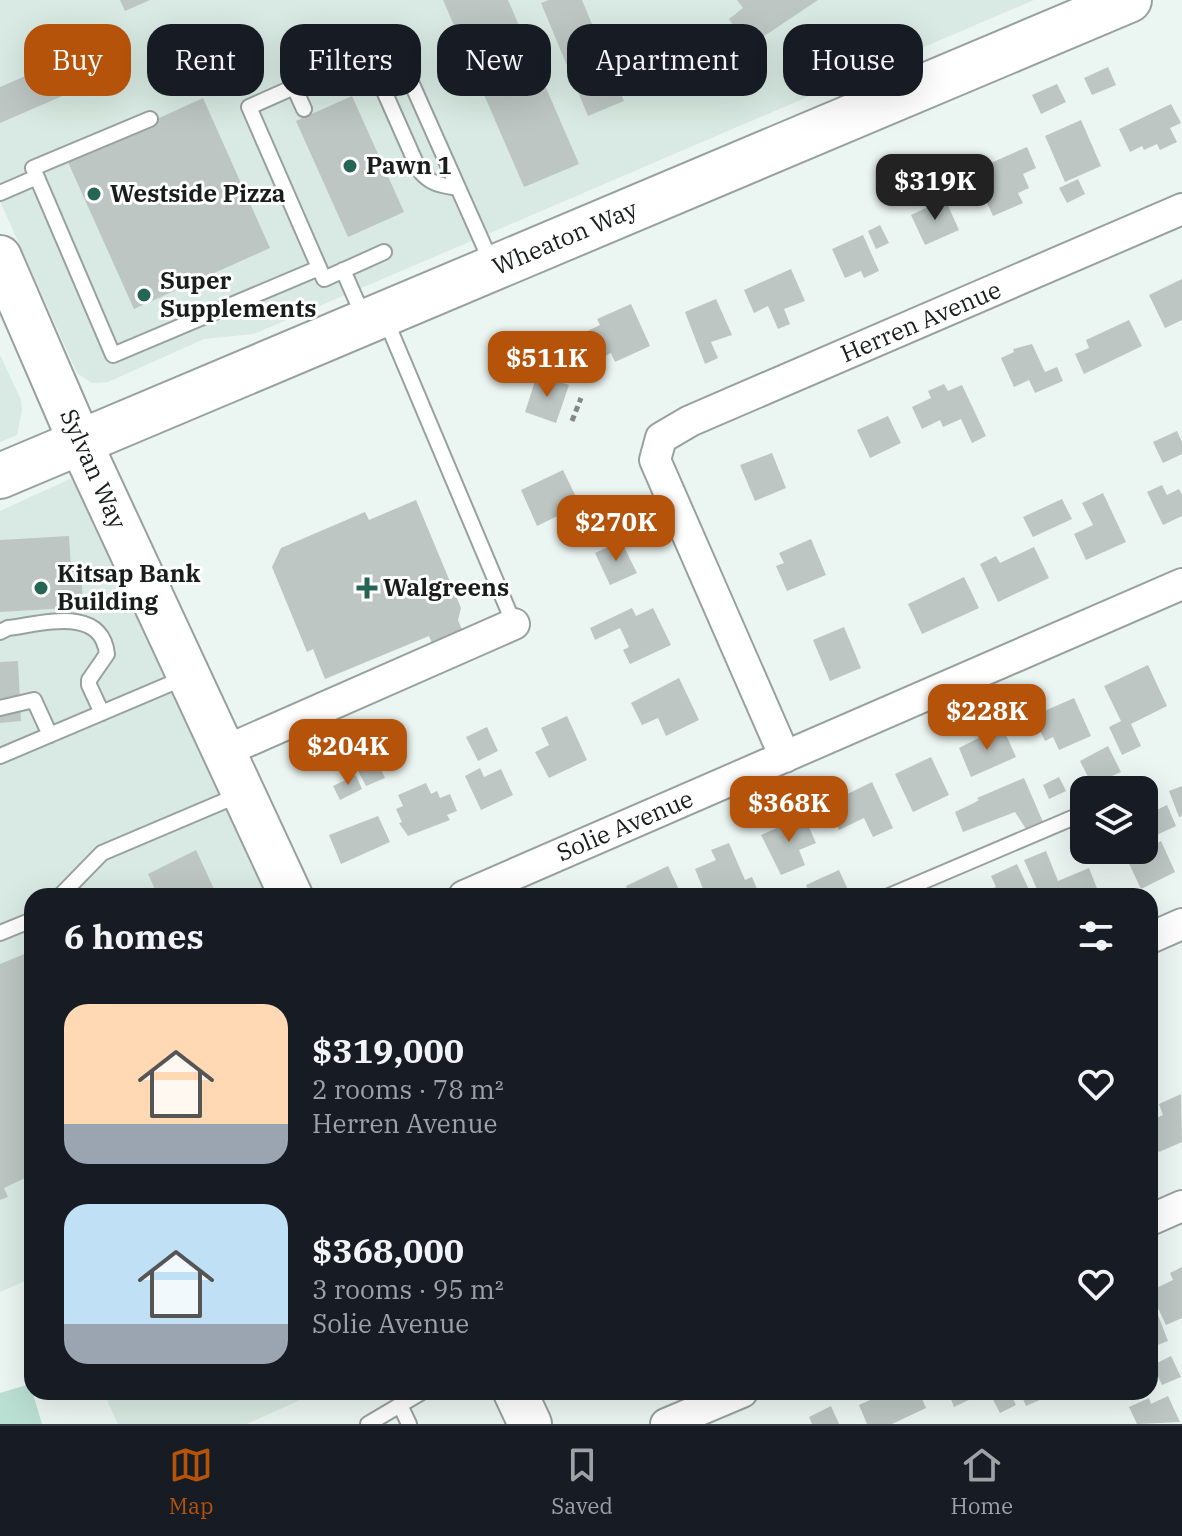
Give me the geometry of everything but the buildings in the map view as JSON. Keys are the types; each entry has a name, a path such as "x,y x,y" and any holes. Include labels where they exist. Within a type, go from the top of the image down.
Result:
{"main road":[{"name":"Wheaton Way","path":"0,476 1129,0"},
{"name":"Sylvan Way","path":"0,257 8,299 80,442 287,888"},
{"path":"519,1400 530,1424"}],"street":[{"name":"Herren Avenue","path":"785,757 655,460 661,438 690,421 1182,209"},
{"name":"Solie Avenue","path":"482,888 1182,584"},
{"path":"223,752 514,624"},
{"path":"1158,934 1182,924"},
{"path":"1158,1216 1182,1206"},
{"path":"666,1424 723,1400"}],"lane":[{"path":"458,188 435,184 419,170 376,73 381,62 399,55 458,188 493,268"},
{"path":"304,109 294,87 249,107 324,279 384,252"},
{"path":"150,119 33,168 113,355 319,268"},
{"path":"0,193 37,177"},
{"path":"343,270 374,318 514,624"},
{"path":"0,632 8,628 68,621 90,624 99,631 107,654 89,680 89,685 102,713"},
{"path":"0,756 188,676"},
{"path":"0,708 34,700 50,735"},
{"path":"68,888 102,853 243,794"},
{"path":"908,888 1070,819"},
{"path":"0,933 24,923"},
{"path":"368,1424 408,1400"},
{"path":"400,1405 409,1424"}],"path":[{"path":"572,421 581,398"}],"shaded area":[{"path":"0,0 1034,0 923,48 923,24 783,24 783,96 810,96 254,334 204,339 108,382 92,383 77,373 0,201"},
{"path":"0,355 21,400 22,410 17,435 0,442"},
{"path":"83,473 270,888 24,888 24,1282 0,1292 0,511"},
{"path":"107,1400 300,1400 247,1424 118,1424"}],"green space":[{"path":"24,1386 24,1400 35,1400 42,1424 0,1424 0,1393"}],"place":[{"name":"Pawn 1","path":"350,166"},
{"name":"Westside Pizza","path":"94,194"},
{"name":"Super Supplements","path":"144,295"},
{"name":"Kitsap Bank Building","path":"41,588"},
{"name":"Walgreens","path":"367,588"}]}
